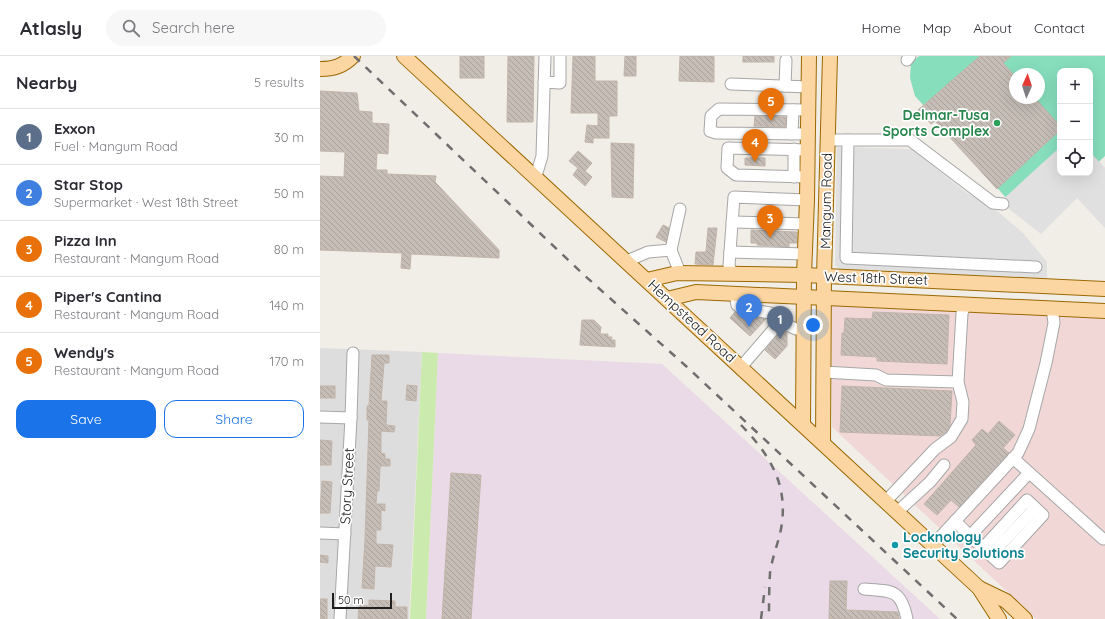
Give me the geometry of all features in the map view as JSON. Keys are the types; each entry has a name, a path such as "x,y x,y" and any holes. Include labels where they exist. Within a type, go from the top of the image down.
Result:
{"main road":[{"path":"320,69 333,69 346,63 353,56"},
{"name":"Hempstead Road","path":"404,56 536,176 978,588 999,619"},
{"name":"Mangum Road","path":"803,424 804,275 808,200 810,56"},
{"name":"Mangum Road","path":"823,443 824,276 830,56"},
{"path":"808,142 828,141"},
{"name":"West 18th Street","path":"647,280 680,273 804,275 1105,289"},
{"path":"732,274 735,294"},
{"path":"963,282 966,304"},
{"path":"1052,308 1053,286"},
{"name":"West 18th Street","path":"667,299 696,292 1105,311"},
{"name":"Hempstead Road","path":"978,588 1006,601 1025,619"}],"street":[{"path":"536,176 542,156 545,56"},
{"path":"544,82 560,82 560,56"},
{"path":"785,86 786,60"},
{"path":"731,84 809,87"},
{"path":"808,142 792,134 716,133 710,131 711,116 719,109 809,110"},
{"path":"792,134 793,110"},
{"path":"848,140 846,258 1036,267"},
{"path":"828,141 910,140 993,203 1003,204"},
{"path":"808,142 794,150 728,148 727,168 736,175 808,177"},
{"path":"794,150 794,177"},
{"path":"732,274 729,265 734,197 808,200"},
{"path":"680,209 672,250 680,273"},
{"path":"732,222 806,224"},
{"path":"627,261 648,252 672,250"},
{"path":"730,252 805,254"},
{"path":"962,264 963,282"},
{"path":"735,294 737,306 770,313 780,322 796,329 804,329"},
{"path":"886,502 935,449 951,436 962,419 963,402 958,382 962,313 966,304"},
{"path":"932,545 1018,453 1029,429 1046,363 1054,323 1052,308"},
{"path":"741,367 780,322"},
{"name":"Story Street","path":"340,619 353,353"},
{"path":"824,372 876,375 886,380 958,382"},
{"path":"320,417 351,418"},
{"path":"1013,458 1104,539"},
{"path":"897,512 930,482 944,465"},
{"path":"970,536 1029,473"},
{"path":"955,521 970,536 987,552 999,563 1043,515 1027,500 987,552"},
{"path":"320,533 345,534"},
{"path":"864,589 891,591 904,602 908,619"}],"shaded area":[{"path":"837,147 912,149 964,191 997,211 1023,233 1047,262 1047,278 840,270 835,265"},
{"path":"1057,150 1057,176 1093,176 1093,155 1105,168 1105,228 1077,198 1041,234 1000,202"},
{"path":"832,301 1105,314 1105,619 1036,619 832,427"},
{"path":"320,348 422,352 409,619 320,619"},
{"path":"438,353 662,364 940,619 426,619"}],"green space":[{"path":"919,56 1105,56 1105,156 1093,167 1093,68 1057,68 1057,175 1008,200 915,96 910,78 911,63"},
{"path":"422,352 438,353 426,619 410,619"}],"building":[{"path":"460,56 484,56 484,78 460,78"},
{"path":"508,56 534,56 533,122 507,122"},
{"path":"573,56 595,56 595,81 617,81 617,116 609,116 609,138 593,138 593,143 585,142 587,125 598,126 598,113 571,113"},
{"path":"625,56 636,56 636,76 624,76"},
{"path":"680,56 714,56 714,82 679,81"},
{"path":"743,56 774,56 774,62 743,62"},
{"name":"Delmar-Tusa Sports Complex","path":"980,56 1011,56 1003,63 1009,70 1009,104 1040,104 1057,123 1057,133 997,189 935,121 931,124 918,110"},
{"path":"320,91 357,93 359,111 372,112 372,123 389,124 388,154 377,153 376,170 387,170 387,174 436,176 435,182 499,250 499,258 411,254 410,269 401,268 402,253 320,250 320,176 344,177 345,152 320,151"},
{"path":"755,116 786,117 785,127 754,126"},
{"path":"611,143 634,144 633,198 612,197"},
{"path":"578,151 592,163 585,171 592,177 585,186 573,175 578,168 569,161"},
{"path":"745,158 765,158 765,166 745,165"},
{"path":"663,225 669,228 666,242 656,237"},
{"path":"708,228 717,228 713,265 695,264 696,252 706,252"},
{"path":"751,230 797,232 797,243 789,243 789,247 757,245 757,243 751,243"},
{"path":"735,312 740,315 766,319 750,336 730,318"},
{"path":"873,312 949,315 947,364 877,361 877,357 841,355 842,333 844,333 845,318 872,319"},
{"path":"582,320 594,320 601,327 600,334 608,334 608,337 612,337 611,340 615,340 615,347 580,345"},
{"path":"782,330 787,333 787,346 775,359 765,350"},
{"path":"372,355 389,355 389,363 384,363 381,401 387,401 386,425 395,426 394,432 381,431 381,453 385,454 385,459 390,459 390,466 380,466 379,491 377,491 376,504 385,504 385,511 381,510 381,530 376,530 376,544 393,545 391,567 375,566 374,589 362,588 369,420 367,420 367,406 369,406"},
{"path":"407,385 417,386 416,401 406,400"},
{"path":"320,386 335,386 335,398 320,398"},
{"path":"842,386 952,391 950,425 946,432 940,436 840,432"},
{"path":"999,421 1015,435 1003,448 1009,453 959,507 951,500 937,515 924,504 976,445 972,440 982,429 988,434"},
{"path":"320,440 332,441 331,465 320,465"},
{"path":"451,473 481,475 471,619 442,619"},
{"path":"322,481 332,482 330,513 320,513"},
{"path":"320,555 328,556 328,563 320,562"},
{"path":"830,581 847,581 846,610 898,612 899,619 829,619"},
{"path":"320,599 327,599 327,619 320,619"},
{"path":"369,600 395,601 395,607 407,607 407,619 358,619 359,605 369,606"}],"railway":[{"path":"354,56 584,275 687,367 957,619"},
{"path":"741,425 769,459 780,485 782,498 783,513 781,529 770,573 769,619"},
{"path":"761,619 765,587"}],"place":[{"name":"Wendy's","path":"771,121"},
{"name":"Delmar-Tusa Sports Complex","path":"997,123"},
{"name":"Piper's Cantina","path":"755,162"},
{"name":"Pizza Inn","path":"770,238"},
{"name":"Star Stop","path":"749,327"},
{"name":"Exxon","path":"780,339"},
{"name":"Locknology Security Solutions","path":"895,545"}]}
